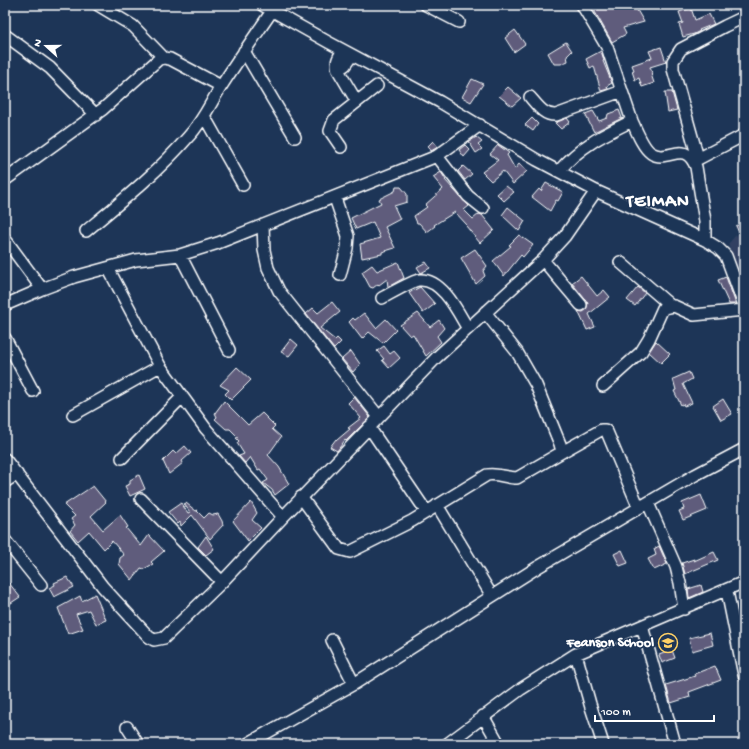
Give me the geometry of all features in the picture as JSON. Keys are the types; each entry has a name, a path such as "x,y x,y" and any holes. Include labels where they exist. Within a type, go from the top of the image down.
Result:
{"street":[{"path":"98,5 133,26 164,58"},
{"path":"262,5 440,102 537,160 596,191 704,240 718,248 726,256 744,305"},
{"path":"426,5 459,22"},
{"path":"582,5 607,47 632,121 648,151 658,156 683,152 696,160"},
{"path":"86,231 134,191 190,136 204,116 244,50 272,11"},
{"path":"704,240 705,221 696,160 673,69 673,61 681,49 744,17"},
{"path":"5,48 10,38 50,68 96,115"},
{"path":"244,50 295,137"},
{"path":"347,52 337,59 336,66 357,102"},
{"path":"5,180 96,115 159,59 170,59 221,86"},
{"path":"342,147 330,131 334,120 377,86"},
{"path":"530,97 540,109 551,116 622,91"},
{"path":"204,116 243,186"},
{"path":"559,171 575,154 597,138 632,121"},
{"path":"5,305 74,277 136,260 180,255 218,243 335,198 437,156 480,125"},
{"path":"696,160 744,135"},
{"path":"437,156 468,196 483,208"},
{"path":"5,459 103,587 149,637 154,640 164,638 222,582 301,497 437,357 543,260 565,236 596,191"},
{"path":"335,198 348,236 347,248 340,275"},
{"path":"262,225 264,250 268,268 279,291 379,416"},
{"path":"5,239 42,289"},
{"path":"180,255 230,350"},
{"path":"543,260 581,305"},
{"path":"620,262 671,306 694,315 744,310"},
{"path":"108,268 160,366 206,429 283,517"},
{"path":"382,298 418,280 431,283 453,302 468,329"},
{"path":"603,386 641,352 649,339 663,308 671,306"},
{"path":"485,312 517,352 536,385 562,452"},
{"path":"5,338 33,391"},
{"path":"73,415 160,366"},
{"path":"122,458 182,397"},
{"path":"369,427 426,511"},
{"path":"301,497 339,549 350,552 385,535 487,475 495,474 510,478 517,478 600,430 605,430 676,567 684,608"},
{"path":"247,744 354,684 538,567 695,475 744,449"},
{"path":"5,482 17,474"},
{"path":"141,499 222,582"},
{"path":"438,505 492,596"},
{"path":"5,540 41,585"},
{"path":"447,744 521,689 576,654 727,591 744,582"},
{"path":"727,591 744,675"},
{"path":"642,626 676,744"},
{"path":"332,640 354,684"},
{"path":"576,654 603,744"},
{"path":"483,716 499,744"},
{"path":"127,727 138,744"}],"shaded area":[{"path":"744,231 744,284 728,244 736,235"}],"building":[{"path":"591,5 634,5 644,22 623,28 626,34 612,42"},
{"path":"691,8 695,20 709,14 714,24 699,30 700,31 694,34 683,37 679,24 683,23 679,12"},
{"path":"515,30 525,44 514,52 505,38"},
{"path":"566,42 572,51 567,56 568,61 561,64 554,64 548,53"},
{"path":"661,47 666,62 650,67 654,83 642,87 639,78 635,80 632,65 652,58 649,51"},
{"path":"601,51 603,61 612,83 607,86 608,89 601,91 594,66 590,68 586,59"},
{"path":"472,79 483,84 471,102 462,97"},
{"path":"508,87 521,98 512,106 499,96"},
{"path":"665,92 672,92 677,110 668,112"},
{"path":"619,110 622,118 594,132 585,114 593,111 599,121 607,118 608,114"},
{"path":"532,118 538,124 533,131 525,125"},
{"path":"567,118 570,122 561,129 555,123"},
{"path":"476,137 482,142 478,145 482,149 476,153 469,142"},
{"path":"433,141 438,147 431,151 428,146"},
{"path":"465,145 470,150 464,157 459,150"},
{"path":"498,145 509,153 507,155 515,169 519,164 527,171 513,184 503,171 491,181 482,172 498,160 490,154"},
{"path":"463,166 472,174 465,180 458,171"},
{"path":"441,172 445,180 469,206 464,210 473,219 479,214 482,215 494,230 480,243 455,212 434,225 435,226 427,232 419,223 417,223 414,216 427,207 425,205 443,189 433,177"},
{"path":"546,183 563,192 558,201 556,200 550,211 532,197 539,189 541,191"},
{"path":"506,186 514,192 504,201 497,194"},
{"path":"396,187 401,187 407,194 407,202 394,206 400,219 385,227 395,248 382,252 382,254 362,258 360,244 380,238 373,222 356,229 351,218 381,203 379,199 395,191"},
{"path":"508,207 525,221 519,231 502,215"},
{"path":"744,222 744,244 736,226"},
{"path":"519,235 533,245 523,257 521,255 504,276 493,261 511,246 509,245"},
{"path":"475,249 487,266 483,271 485,276 476,284 461,258"},
{"path":"398,262 404,278 388,287 387,279 373,288 370,287 362,272 372,265 377,271"},
{"path":"426,262 430,268 421,273 417,267"},
{"path":"581,276 597,296 604,290 610,297 589,314 595,327 587,330 578,311 583,312 586,310 588,303 572,283"},
{"path":"726,277 736,304 729,304 718,280"},
{"path":"420,287 435,304 423,313 409,293"},
{"path":"638,287 645,293 635,306 627,300"},
{"path":"332,302 340,312 320,328 335,340 337,338 341,342 334,349 306,314 313,308 318,313"},
{"path":"364,313 376,328 386,319 396,330 383,343 369,332 362,339 349,322 353,318 355,320"},
{"path":"418,313 430,327 439,320 444,328 437,336 441,342 426,356 413,334 410,336 400,325"},
{"path":"291,339 298,345 289,356 281,352"},
{"path":"656,341 670,354 661,363 649,352"},
{"path":"384,346 390,354 394,351 400,358 389,368 377,351"},
{"path":"351,351 360,364 353,372 342,359"},
{"path":"237,367 251,380 231,400 225,394 229,390 220,385"},
{"path":"689,372 692,379 683,384 692,403 684,406 683,404 681,405 674,391 676,390 673,379"},
{"path":"354,397 370,417 346,441 345,440 337,451 330,447 336,439 337,440 350,429 348,428 361,418 348,403"},
{"path":"723,399 732,414 721,420 713,406"},
{"path":"224,401 248,425 262,413 275,426 272,429 281,437 268,455 279,467 289,484 275,495 272,490 263,483 268,480 260,469 258,470 250,457 245,463 239,456 244,454 237,443 239,441 236,438 238,437 230,429 226,429 215,419 217,417 215,413"},
{"path":"185,446 191,453 182,461 183,463 169,474 163,461 173,451 176,454"},
{"path":"139,475 145,489 130,496 125,486 130,484 130,480"},
{"path":"93,486 106,502 91,516 103,530 120,515 128,527 126,528 141,546 149,535 164,551 151,562 153,564 144,569 141,568 132,580 119,564 120,558 124,555 112,541 104,549 89,531 78,541 70,531 75,525 71,519 75,516 64,505"},
{"path":"701,495 707,510 683,520 679,511 684,509 682,503"},
{"path":"251,502 257,513 252,520 261,528 248,541 233,521"},
{"path":"181,503 188,513 190,512 184,504 186,503 196,511 198,510 197,511 204,518 209,513 213,515 218,514 223,525 210,539 192,515 181,526 180,522 178,524 168,512"},
{"path":"206,536 214,549 206,555 198,547"},
{"path":"659,546 667,564 654,570 648,559 656,555 654,549"},
{"path":"622,550 628,563 620,566 614,554"},
{"path":"714,552 718,560 685,574 682,563 694,559 694,561"},
{"path":"67,577 74,587 54,597 49,588 55,585 54,583"},
{"path":"9,583 20,597 5,607 5,586"},
{"path":"701,585 703,592 689,598 688,589"},
{"path":"95,594 106,620 96,624 89,610 76,614 83,629 68,634 58,608 80,596 82,601"},
{"path":"710,633 713,645 692,651 689,638"},
{"path":"672,650 675,658 662,663 659,655"},
{"path":"715,666 721,680 689,692 690,697 671,703 666,685 695,676 694,674"}],"place":[{"name":"Feanson School","path":"668,643"}],"district":[{"name":"TEIMAN","path":"658,202"}]}
